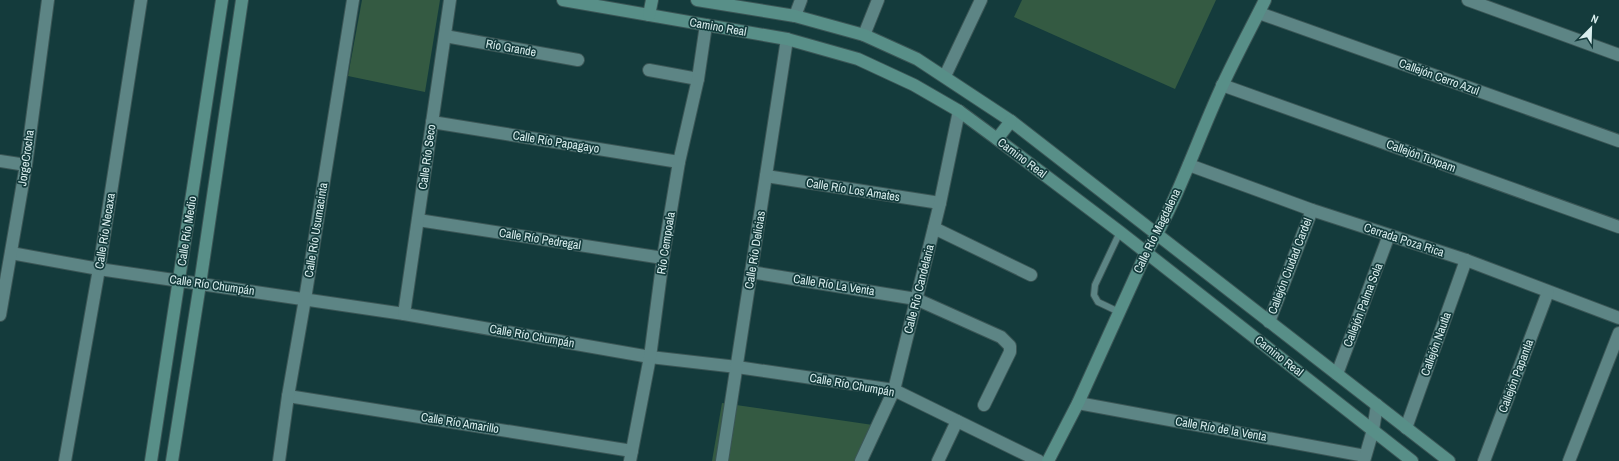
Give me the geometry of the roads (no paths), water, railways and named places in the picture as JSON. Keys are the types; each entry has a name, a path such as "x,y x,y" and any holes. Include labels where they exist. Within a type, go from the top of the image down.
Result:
{"street":[{"name":"JorgeCrocha","path":"0,315 26,165 48,0"},
{"name":"Calle Río Necaxa","path":"66,461 99,269 141,0"},
{"name":"Calle Río Medio","path":"151,461 222,0"},
{"name":"Calle Río Medio","path":"172,461 242,0"},
{"name":"Calle Río Usumacinta","path":"279,461 288,396 353,0"},
{"name":"Calle Río Seco","path":"404,314 450,0"},
{"name":"Camino Real","path":"563,0 588,2 648,15 787,39 858,59 914,85 959,111 997,139 1120,232 1412,461"},
{"path":"648,15 652,0"},
{"path":"795,16 801,0"},
{"path":"864,35 878,0"},
{"path":"945,76 981,0"},
{"name":"Calle Río Magdalena","path":"1048,461 1078,403 1146,253 1157,234 1189,165 1222,85 1265,0"},
{"path":"1468,0 1619,55"},
{"name":"Camino Real","path":"704,1 795,16 864,35 917,58 1011,121 1450,461"},
{"name":"Callejón Cerro Azul","path":"1259,13 1619,141"},
{"name":"Río Cempoala","path":"631,456 650,356 663,258 680,162 698,79 706,25"},
{"name":"Río Grande","path":"445,36 578,60"},
{"name":"Calle Río Delicias","path":"722,461 787,39"},
{"path":"649,70 698,79"},
{"name":"Callejón Tuxpam","path":"1222,85 1619,227"},
{"name":"Calle Río Candelaria","path":"861,461 894,390 940,203 959,111"},
{"path":"997,139 1011,121"},
{"name":"Calle Río Papagayo","path":"432,122 680,162"},
{"path":"0,161 26,165"},
{"name":"Cerrada Poza Rica","path":"1189,165 1312,210 1466,260 1619,318"},
{"name":"Calle Río Los Amates","path":"766,176 940,203"},
{"name":"Callejón Ciudad Cardel","path":"1269,322 1312,210"},
{"name":"Calle Río Pedregal","path":"418,220 663,258"},
{"path":"934,228 1031,275"},
{"name":"Callejón Palma Sola","path":"1337,374 1389,235"},
{"name":"Calle Río Chumpán","path":"11,253 99,269 404,314 650,356 894,390 1039,461"},
{"name":"Callejón Nautla","path":"1406,428 1466,260"},
{"name":"Calle Río La Venta","path":"751,272 916,299 1001,337 1010,346 1008,358 984,405"},
{"name":"Callejón Papantla","path":"1484,461 1548,292"},
{"path":"1569,461 1619,333"},
{"name":"Calle Río Amarillo","path":"288,396 631,456"},
{"name":"Calle Río de la Venta","path":"1078,403 1364,458"},
{"path":"1364,458 1373,430 1377,405"},
{"path":"938,461 957,421"}],"lane":[{"path":"1119,312 1098,302 1094,295 1095,285 1120,232"}]}
